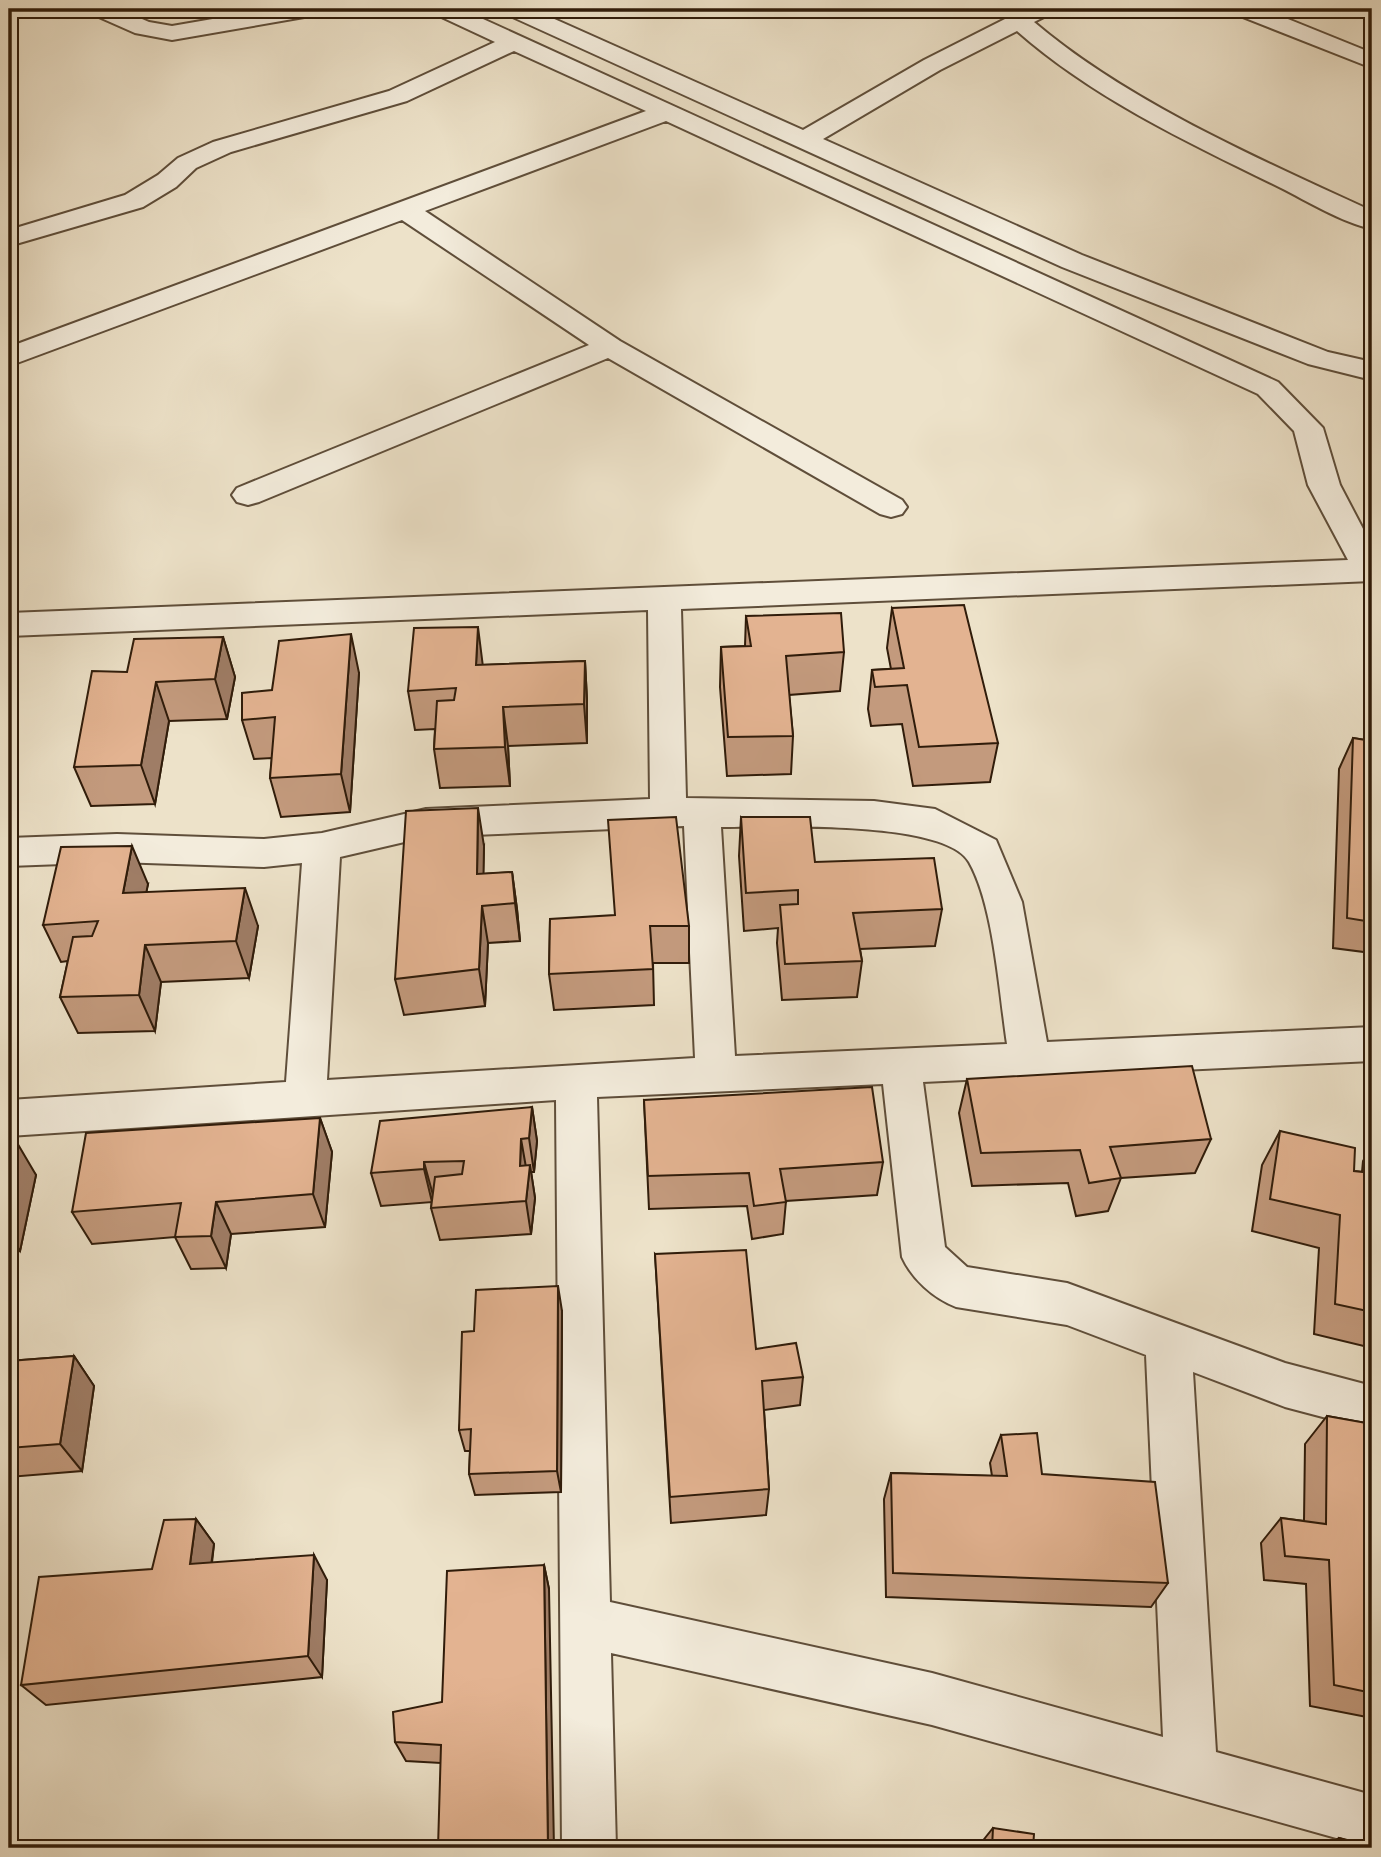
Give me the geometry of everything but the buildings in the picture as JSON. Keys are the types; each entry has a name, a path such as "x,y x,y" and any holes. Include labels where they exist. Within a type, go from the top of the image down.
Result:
{"street":[{"path":"100,9 144,28 172,33 310,9"},
{"path":"9,624 1371,570 1324,485 1308,428 1268,388 443,9"},
{"path":"514,9 1072,261 1318,358 1372,371"},
{"path":"547,23 572,9"},
{"path":"806,139 1014,15 1042,9"},
{"path":"1244,9 1372,61"},
{"path":"1014,15 1111,89 1205,139 1372,221"},
{"path":"9,238 134,201 167,181 187,163 222,147 398,96 514,42"},
{"path":"597,79 628,60"},
{"path":"9,357 670,111"},
{"path":"407,211 610,347 891,508"},
{"path":"248,495 610,347"},
{"path":"664,600 685,813 716,1075"},
{"path":"9,852 117,848 264,853 322,847 426,823 685,813 874,815 935,823 983,850 1003,902 1030,1060"},
{"path":"305,1098 322,847"},
{"path":"9,1118 576,1082 1372,1044"},
{"path":"901,1066 924,1257 956,1286 1068,1304 1284,1385 1372,1408"},
{"path":"576,1082 589,1848"},
{"path":"1168,1340 1191,1771"},
{"path":"585,1622 932,1699 1372,1822"}]}
